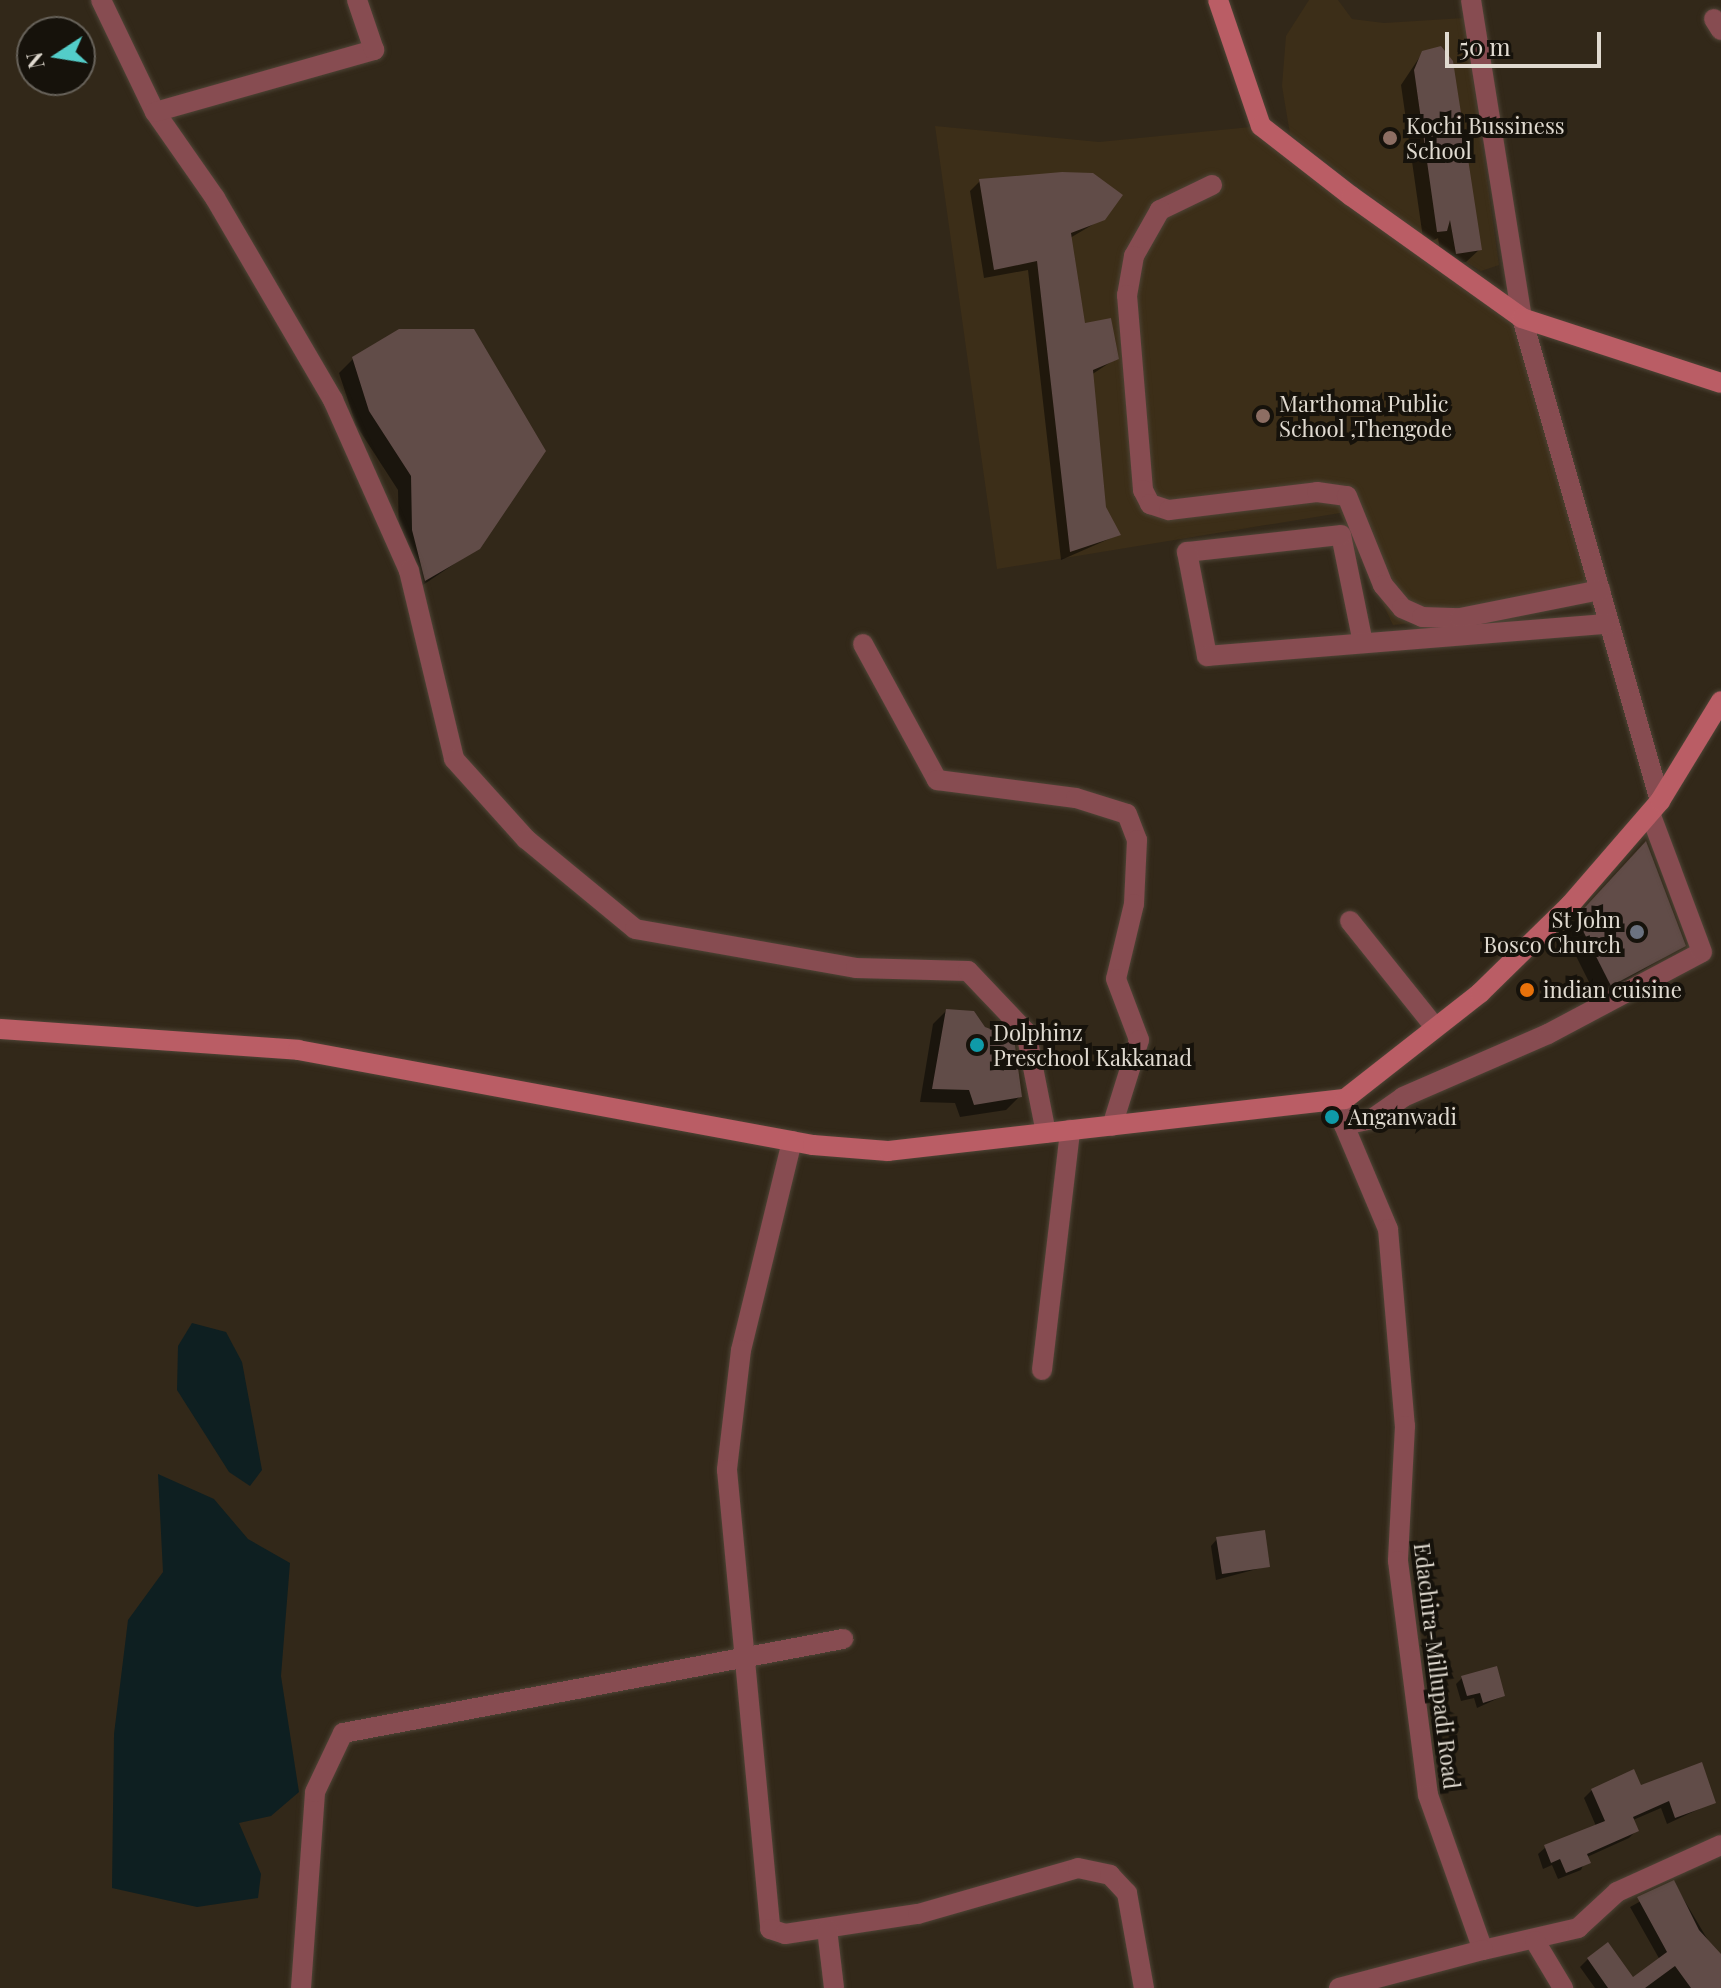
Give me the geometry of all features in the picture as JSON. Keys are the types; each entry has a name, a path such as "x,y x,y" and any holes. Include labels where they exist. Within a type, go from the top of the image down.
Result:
{"main road":[{"path":"1218,0 1261,126 1522,318 1721,383"},
{"path":"0,1029 298,1050 792,1141 888,1151 1345,1099 1435,1027 1559,916 1655,807 1721,701"}],"street":[{"path":"101,0 155,112 224,211 333,400 409,571 454,759 526,839 635,929 856,968 968,971 1026,1032 1046,1133"},
{"path":"155,112 374,50 357,0"},
{"path":"1345,1099 1344,1125 1372,1119 1403,1097 1548,1034 1702,952 1655,807 1600,590 1522,318 1471,0"},
{"path":"1212,185 1160,210 1134,256 1127,295 1143,490 1150,504 1169,510 1317,492 1347,496 1383,585 1402,608 1422,617 1460,618 1600,590"},
{"path":"1363,643 1341,535 1187,552 1207,656 1609,624"},
{"path":"863,644 937,780 1076,798 1127,814 1137,840 1134,904 1116,979 1139,1040 1112,1126"},
{"path":"1350,921 1435,1027"},
{"name":"Edachira-Millupadi Road","path":"1344,1125 1388,1229 1405,1426 1398,1561 1428,1795 1483,1950"},
{"path":"1042,1370 1070,1130"},
{"path":"792,1141 729,1410 743,1661 770,1929 827,1929 918,1914 1078,1868 1110,1875 1127,1893 1144,1988"},
{"path":"301,1988 315,1792 343,1733 743,1661 843,1639"},
{"path":"1339,1988 1578,1928 1617,1892 1721,1845"},
{"path":"827,1929 834,1988"},
{"path":"1535,1941 1563,1988"}],"shaded area":[{"name":"Kochi Bussiness School","path":"1309,0 1338,0 1352,19 1384,23 1464,18 1499,265 1481,271 1422,235 1290,134 1282,86 1286,36"},
{"name":"Marthoma Public School ,Thengode","path":"935,126 1099,142 1261,126 1522,318 1603,602 1393,625 1340,513 997,569"},
{"path":"192,1323 226,1332 242,1362 262,1470 250,1486 229,1472 177,1390 178,1346"},
{"path":"158,1474 214,1499 248,1539 290,1563 281,1676 299,1792 271,1816 239,1823 261,1874 258,1898 197,1907 112,1888 114,1734 128,1620 163,1572"}],"building":[{"name":"Kochi Bussiness School","path":"1441,46 1453,61 1482,250 1456,254 1450,220 1447,231 1437,232 1414,70 1422,51"},
{"path":"1062,172 1093,173 1123,195 1105,220 1071,233 1085,323 1111,318 1119,359 1093,370 1106,507 1121,535 1070,552 1037,261 994,270 979,179"},
{"path":"399,329 474,329 546,451 480,549 425,581 412,530 411,476 369,411 352,357"},
{"name":"St John Bosco Church","path":"1646,841 1686,946 1611,986 1576,917"},
{"name":"Dolphinz Preschool Kakkanad","path":"946,1009 974,1011 985,1027 1014,1038 1022,1097 974,1105 969,1090 932,1089"},
{"path":"1265,1530 1270,1567 1222,1574 1216,1537"},
{"path":"1497,1666 1505,1696 1483,1703 1480,1693 1467,1696 1461,1676"},
{"path":"1702,1762 1716,1803 1675,1818 1669,1801 1633,1817 1639,1831 1587,1854 1591,1863 1566,1873 1560,1859 1551,1863 1544,1845 1605,1821 1591,1789 1634,1769 1641,1785"},
{"path":"1674,1880 1699,1930 1721,1954 1721,1988 1691,1988 1675,1966 1645,1988 1608,1988 1587,1958 1608,1942 1633,1977 1667,1952 1637,1897"}],"place":[{"name":"Kochi Bussiness School","path":"1390,138"},
{"name":"Marthoma Public School ,Thengode","path":"1263,416"},
{"name":"St John Bosco Church","path":"1637,932"},
{"name":"indian cuisine","path":"1527,990"},
{"name":"Dolphinz Preschool Kakkanad","path":"977,1045"},
{"name":"Anganwadi","path":"1332,1117"}]}
